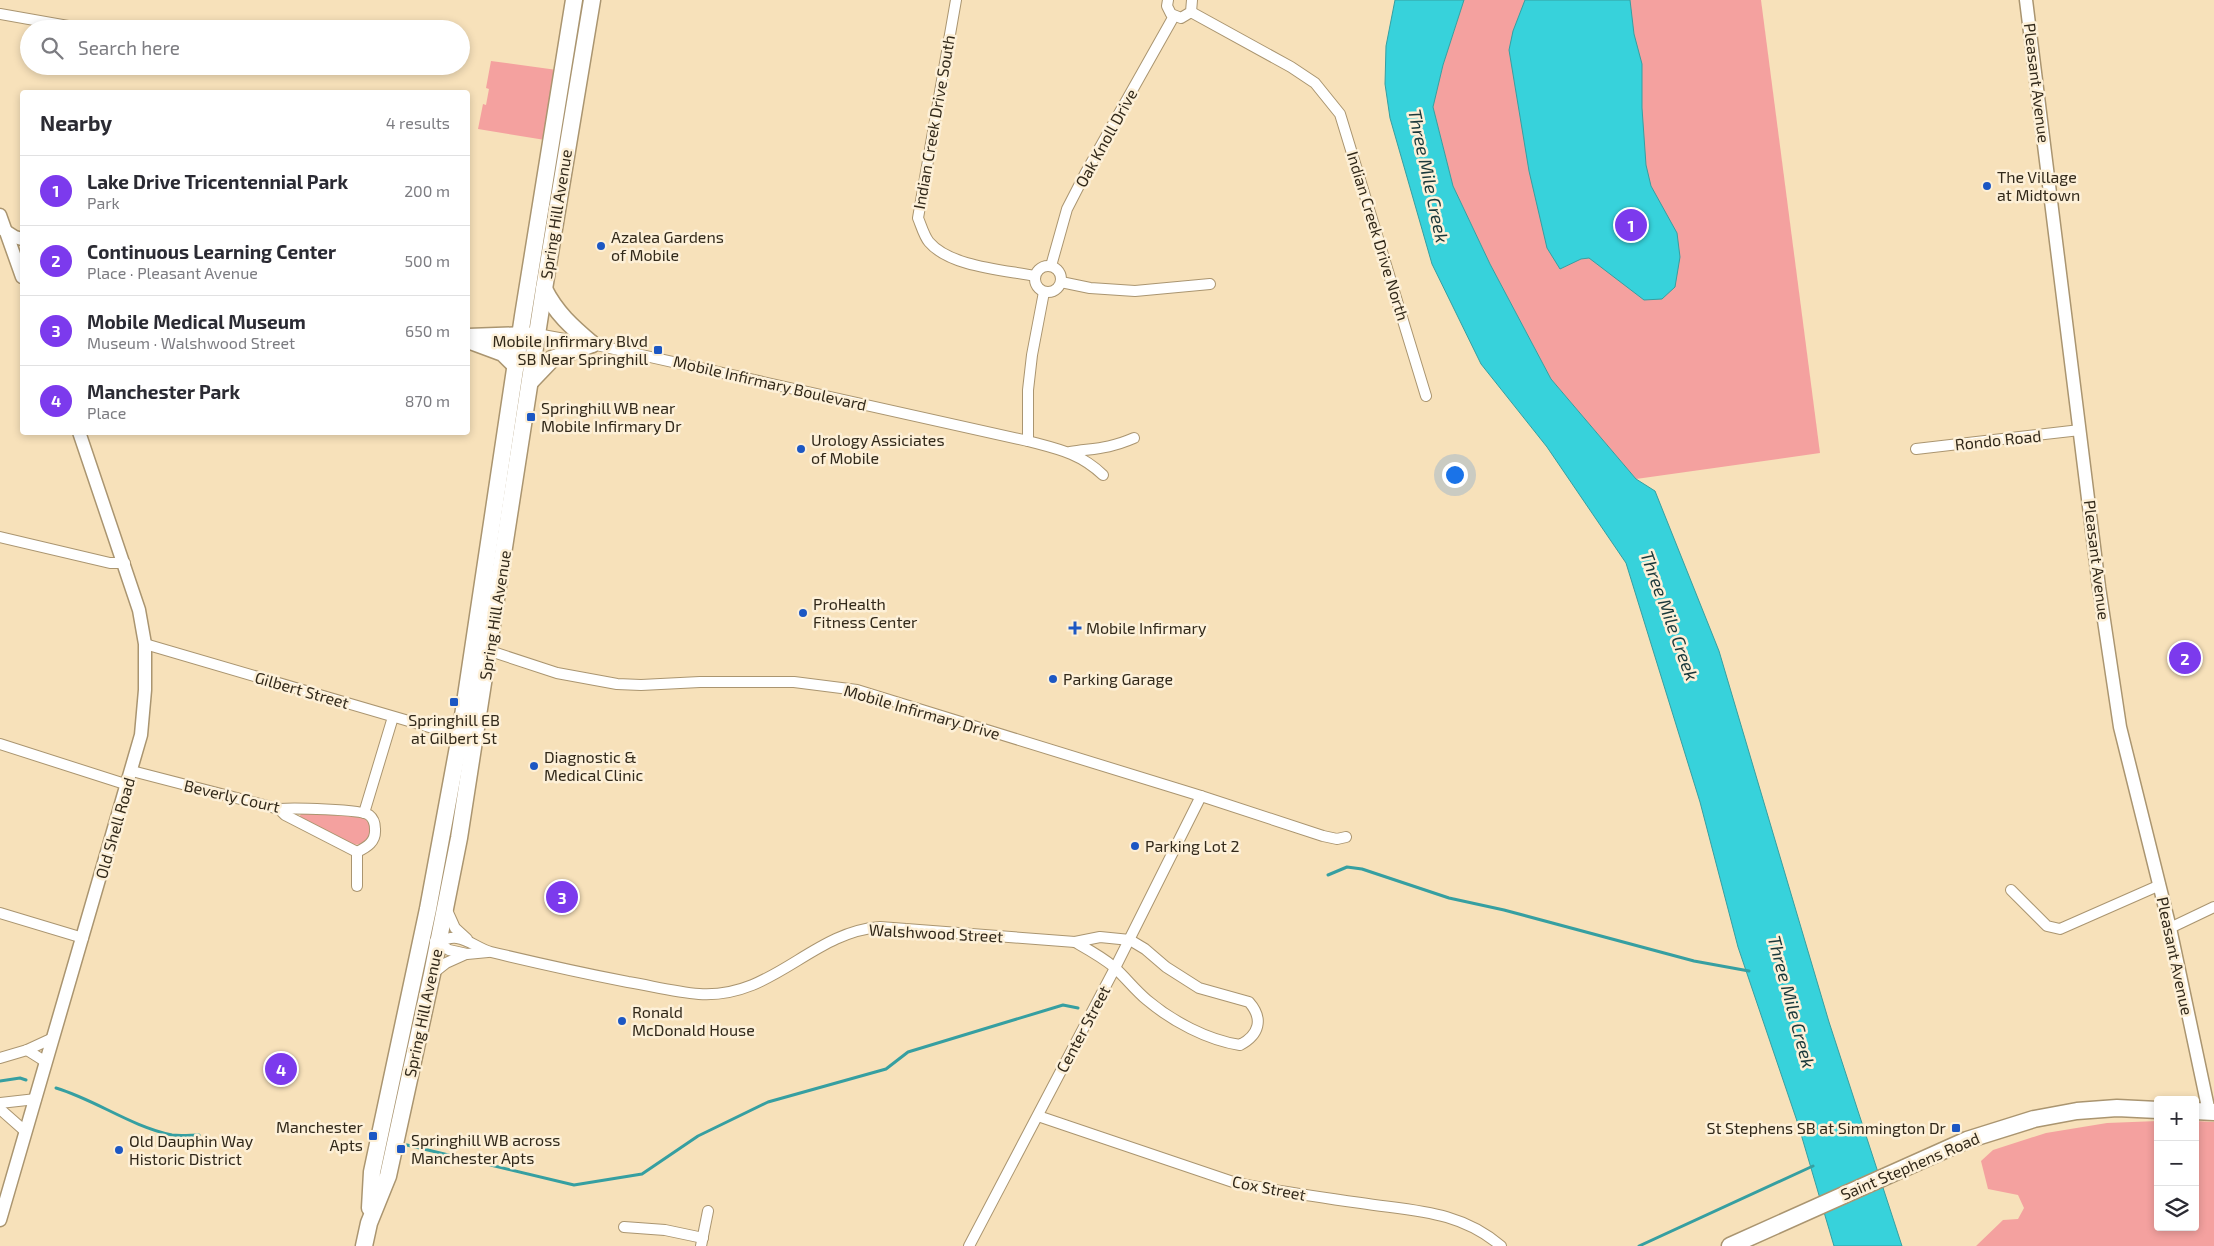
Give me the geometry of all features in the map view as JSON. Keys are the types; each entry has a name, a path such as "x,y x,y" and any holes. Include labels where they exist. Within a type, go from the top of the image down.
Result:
{"main road":[{"name":"Spring Hill Avenue","path":"364,1246 369,1223 372,1172 422,938 460,736 520,333 574,0"},
{"name":"Spring Hill Avenue","path":"369,1223 388,1176 439,942 459,838 490,650 544,289 592,0"},
{"path":"530,382 552,358 592,344 566,321 552,305 544,289"},
{"path":"470,341 503,353 516,366"},
{"name":"Saint Stephens Road","path":"1730,1246 1967,1140 2034,1119 2077,1111 2117,1108 2154,1110"}],"street":[{"name":"Indian Creek Drive South","path":"956,0 918,218 928,242 944,255 967,263 1035,276"},
{"path":"1168,0 1168,10 1174,16 1181,18 1191,12 1192,0"},
{"name":"Pleasant Avenue","path":"2026,0 2099,587 2120,727 2170,928 2206,1112"},
{"name":"Indian Creek Drive North","path":"1191,12 1291,67 1315,83 1340,114 1426,396"},
{"path":"0,14 34,20"},
{"name":"Oak Knoll Drive","path":"1051,266 1067,210 1085,174 1174,16"},
{"path":"0,216 20,272"},
{"path":"3,228 20,238"},
{"path":"1051,266 1060,273 1061,282 1053,291 1044,292 1036,284 1035,276 1039,269 1051,266"},
{"path":"1061,282 1090,288 1135,291 1210,284"},
{"path":"1028,441 1028,390 1032,355 1044,292"},
{"name":"Mobile Infirmary Boulevard","path":"470,335 537,334 592,344 1028,441 1070,452 1091,464 1103,475"},
{"name":"Rondo Road","path":"1916,449 2080,430"},
{"name":"Old Shell Road","path":"0,1220 141,735 145,690 145,644 139,610 125,563 79,435"},
{"name":"Mobile Infirmary Boulevard","path":"1070,452 1096,450 1114,446 1134,438"},
{"path":"0,537 110,563 125,563"},
{"name":"Gilbert Street","path":"145,644 460,736"},
{"name":"Mobile Infirmary Drive","path":"473,647 490,650 557,673 617,684 794,682 857,690 1323,836 1337,839 1346,837"},
{"path":"357,852 367,847 374,837 376,828 373,821 364,813 393,717"},
{"path":"0,744 128,785"},
{"name":"Beverly Court","path":"132,771 279,809 364,813"},
{"name":"Center Street","path":"969,1246 1130,940 1200,796"},
{"path":"279,809 285,816 357,852"},
{"path":"357,852 357,886"},
{"path":"2011,890 2047,926 2060,929 2160,885"},
{"name":"Walshwood Street","path":"446,907 455,928 470,941 488,952"},
{"path":"2170,928 2214,907"},
{"path":"0,913 83,938"},
{"name":"Walshwood Street","path":"432,974 446,962 467,954 488,952 659,988 698,994 715,994 731,993 764,981 838,937 861,928 880,927 1075,942 1100,937 1130,940 1145,949 1166,967 1199,988 1249,1002 1255,1008 1259,1019 1258,1029 1248,1040 1240,1045 1208,1035 1168,1016 1133,988 1115,968 1075,942"},
{"name":"Walshwood Street","path":"439,942 450,937 470,941"},
{"name":"Walshwood Street","path":"422,938 439,942 449,950 467,954"},
{"path":"0,1058 27,1050 54,1038"},
{"path":"27,1050 46,1062"},
{"path":"0,1103 36,1099"},
{"path":"0,1108 26,1132"},
{"name":"Cox Street","path":"1038,1116 1233,1182 1263,1189 1437,1213 1468,1224 1501,1246"},
{"path":"624,1226 665,1230 702,1242 708,1211"}],"shaded area":[{"path":"1464,0 1761,0 1820,453 1636,479 1551,379 1490,264 1453,186 1433,107 1443,65"},
{"path":"491,61 557,70 545,140 478,129 483,104 486,105 489,89 486,88"},
{"path":"302,813 360,817 365,819 371,826 371,838 362,844 353,845 299,817"},
{"path":"2154,1121 2154,1231 2199,1231 2199,1121 2214,1122 2214,1246 1976,1246 2003,1220 2018,1219 2024,1208 2018,1195 1988,1189 1981,1161 1993,1150 2046,1133 2107,1123"}],"water":[{"name":"Three Mile Creek","path":"1395,0 1464,0 1443,65 1433,107 1453,186 1490,264 1551,379 1636,479 1655,491 1719,651 1829,1022 1902,1246 1834,1246 1798,1124 1738,947 1700,802 1626,563 1547,447 1481,364 1432,264 1390,118 1385,84 1386,46"},
{"path":"1525,0 1630,0 1634,34 1642,64 1642,108 1646,165 1651,186 1677,233 1680,257 1675,287 1662,299 1644,300 1589,258 1581,259 1560,269 1547,248 1529,171 1509,50 1513,31"}],"waterway":[{"path":"1328,875 1347,867 1362,869 1449,898 1504,910 1694,961 1749,971"},
{"path":"407,1145 574,1185 642,1174 698,1136 768,1102 886,1069 908,1052 1063,1005 1078,1008"},
{"path":"0,1081 20,1078 26,1080"},
{"path":"56,1088 157,1131 172,1135 199,1135"},
{"path":"1639,1246 1813,1166"}],"place":[{"name":"The Village at Midtown","path":"1987,186"},
{"name":"Lake Drive Tricentennial Park","path":"1631,225"},
{"name":"Azalea Gardens of Mobile","path":"601,246"},
{"name":"Mobile Infirmary Blvd SB Near Springhill","path":"658,350"},
{"name":"Springhill WB near Mobile Infirmary Dr","path":"531,417"},
{"name":"Urology Assiciates of Mobile","path":"801,449"},
{"name":"ProHealth Fitness Center","path":"803,613"},
{"name":"Mobile Infirmary","path":"1075,628"},
{"name":"Continuous Learning Center","path":"2185,658"},
{"name":"Parking Garage","path":"1053,679"},
{"name":"Springhill EB at Gilbert St","path":"454,702"},
{"name":"Diagnostic & Medical Clinic","path":"534,766"},
{"name":"Parking Lot 2","path":"1135,846"},
{"name":"Mobile Medical Museum","path":"562,897"},
{"name":"Ronald McDonald House","path":"622,1021"},
{"name":"Manchester Park","path":"281,1069"},
{"name":"St Stephens SB at Simmington Dr","path":"1956,1128"},
{"name":"Manchester Apts","path":"373,1136"},
{"name":"Springhill WB across Manchester Apts","path":"401,1149"},
{"name":"Old Dauphin Way Historic District","path":"119,1150"}]}
